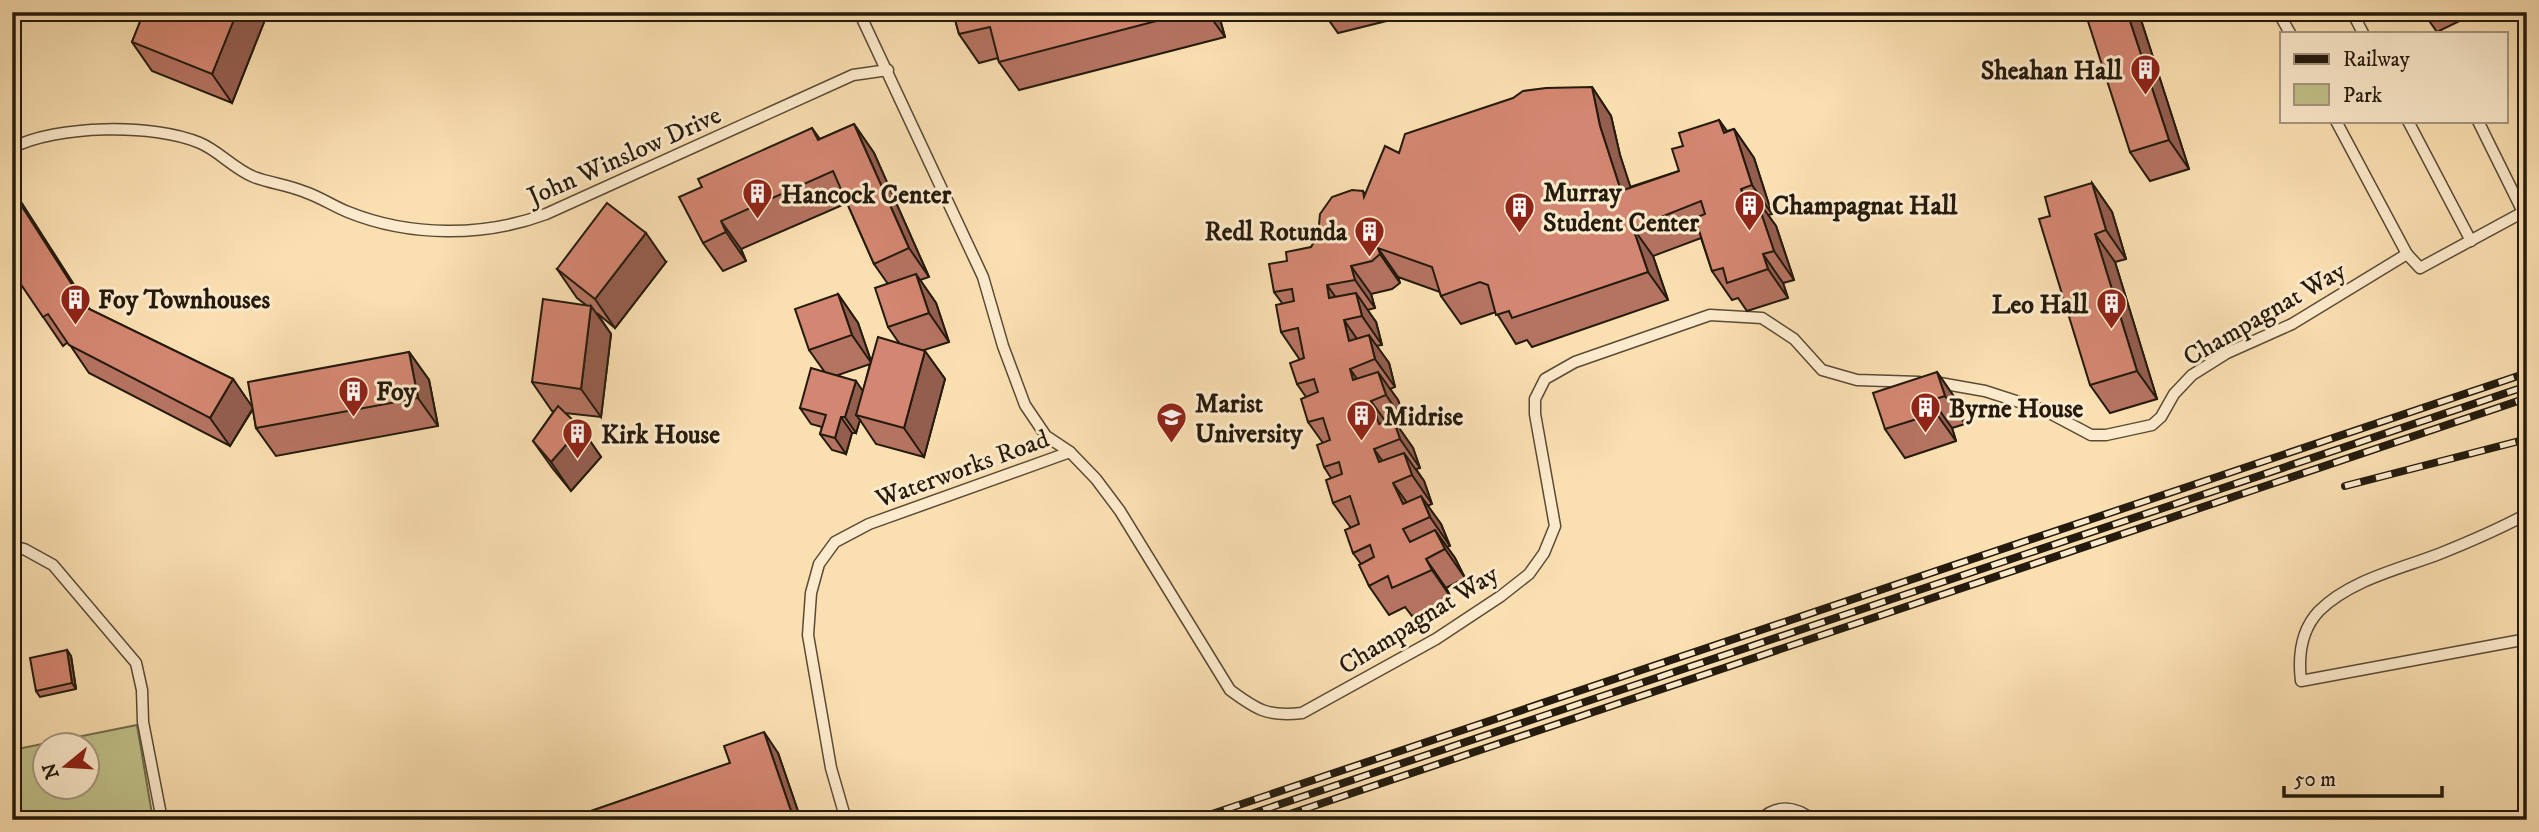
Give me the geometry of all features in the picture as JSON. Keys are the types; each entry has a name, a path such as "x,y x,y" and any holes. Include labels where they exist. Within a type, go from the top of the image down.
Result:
{"lane":[{"name":"Waterworks Road","path":"859,12 983,277 1003,346 1025,405 1046,436 1070,452"},
{"path":"2278,12 2289,32"},
{"path":"2352,12 2362,32"},
{"name":"John Winslow Drive","path":"12,148 26,141 97,129 151,131 200,143 252,177 304,191 349,212 396,226 452,232 524,222 546,214 853,75 888,70"},
{"path":"2337,122 2407,254 2420,268 2525,211 2479,122"},
{"path":"2409,122 2470,241"},
{"name":"Champagnat Way","path":"1070,452 1096,479 1120,511 1230,690 1253,707 1281,716 1302,713 1436,639 1529,574 1544,552 1555,526 1535,414 1535,399 1545,379 1576,362 1710,315 1762,318 1794,339 1822,370 1857,380 1938,382 1985,391 2044,410 2091,435 2106,435 2152,425 2161,417 2174,394 2192,375 2227,353 2292,324 2407,254"},
{"name":"Waterworks Road","path":"846,820 831,768 808,635 811,593 819,564 835,542 869,524 1070,452"},
{"path":"2527,514 2354,588 2328,603 2310,622 2302,643 2299,656 2301,681 2527,639"},
{"path":"12,546 24,549 53,565 136,663 142,691 143,722 162,820"},
{"path":"1760,820 1767,813 1779,808 1791,808 1803,812 1813,820"}],"green space":[{"path":"137,725 153,820 12,820 12,750 32,746 32,800 102,800 102,732"}],"building":[{"path":"144,12 237,12 212,74 132,42"},
{"path":"953,12 1191,12 999,62 990,27 959,34"},
{"path":"2085,12 2127,12 2169,140 2130,152"},
{"path":"1592,87 1600,126 1621,191 1679,171 1672,149 1683,146 1679,133 1719,120 1724,133 1734,129 1752,185 1741,189 1745,201 1756,198 1774,251 1763,254 1768,269 1727,283 1723,268 1712,271 1695,218 1705,214 1701,201 1633,228 1648,272 1512,318 1509,311 1496,315 1488,285 1480,282 1441,296 1432,267 1378,248 1380,254 1372,261 1351,266 1355,280 1327,285 1329,298 1356,293 1362,316 1344,320 1349,341 1369,335 1375,359 1350,369 1353,380 1378,372 1386,395 1371,401 1379,424 1393,419 1400,439 1374,449 1379,462 1404,453 1412,475 1393,483 1403,504 1421,496 1430,517 1403,529 1410,542 1435,530 1445,549 1426,559 1432,570 1392,588 1388,576 1369,586 1359,565 1374,557 1370,545 1353,553 1345,530 1359,524 1350,496 1333,503 1326,480 1342,474 1339,462 1324,467 1317,445 1330,440 1323,418 1308,422 1301,399 1318,392 1314,379 1297,384 1290,363 1304,358 1298,328 1281,332 1276,305 1294,301 1292,289 1274,292 1269,264 1287,261 1286,252 1311,247 1318,235 1320,214 1332,197 1352,190 1363,191 1364,197 1385,146 1399,153 1405,134 1513,98 1523,91"},
{"path":"854,124 909,248 874,264 833,171 721,221 726,232 703,243 679,197 702,187 698,179 812,128 818,140"},
{"name":"Leo Hall","path":"2092,183 2106,230 2095,234 2137,371 2090,385 2039,219 2050,216 2045,197"},
{"name":"Foy Townhouses","path":"12,191 87,308 233,379 210,418 69,345 48,314 43,317 12,271"},
{"path":"607,203 646,233 595,299 557,269"},
{"path":"916,274 929,313 888,327 875,288"},
{"path":"838,294 852,335 809,350 795,309"},
{"path":"543,299 591,306 581,389 532,382"},
{"path":"878,337 925,351 904,428 856,415"},
{"path":"409,352 418,398 256,428 248,382"},
{"path":"811,368 856,381 845,417 841,417 835,438 820,434 826,415 800,408"},
{"path":"1937,372 1945,396 1932,400 1936,413 1885,429 1873,393"},
{"path":"558,406 581,428 551,462 533,441"},
{"path":"67,650 72,683 36,691 30,658"},
{"path":"764,732 791,811 765,820 565,820 730,763 724,746"}],"railway":[{"path":"1194,820 2527,373"},
{"path":"1233,820 2527,386"},
{"path":"1272,820 2527,398"},
{"path":"2345,486 2527,439"}],"place":[{"name":"Sheahan Hall","path":"2145,97"},
{"name":"Hancock Center","path":"758,221"},
{"name":"Champagnat Hall","path":"1749,232"},
{"name":"Murray Student Center","path":"1520,234"},
{"name":"Redl Rotunda","path":"1370,258"},
{"name":"Foy Townhouses","path":"75,326"},
{"name":"Leo Hall","path":"2111,331"},
{"name":"Foy","path":"353,418"},
{"name":"Byrne House","path":"1926,435"},
{"name":"Midrise","path":"1361,443"},
{"name":"Marist University","path":"1172,445"},
{"name":"Kirk House","path":"578,461"}]}
